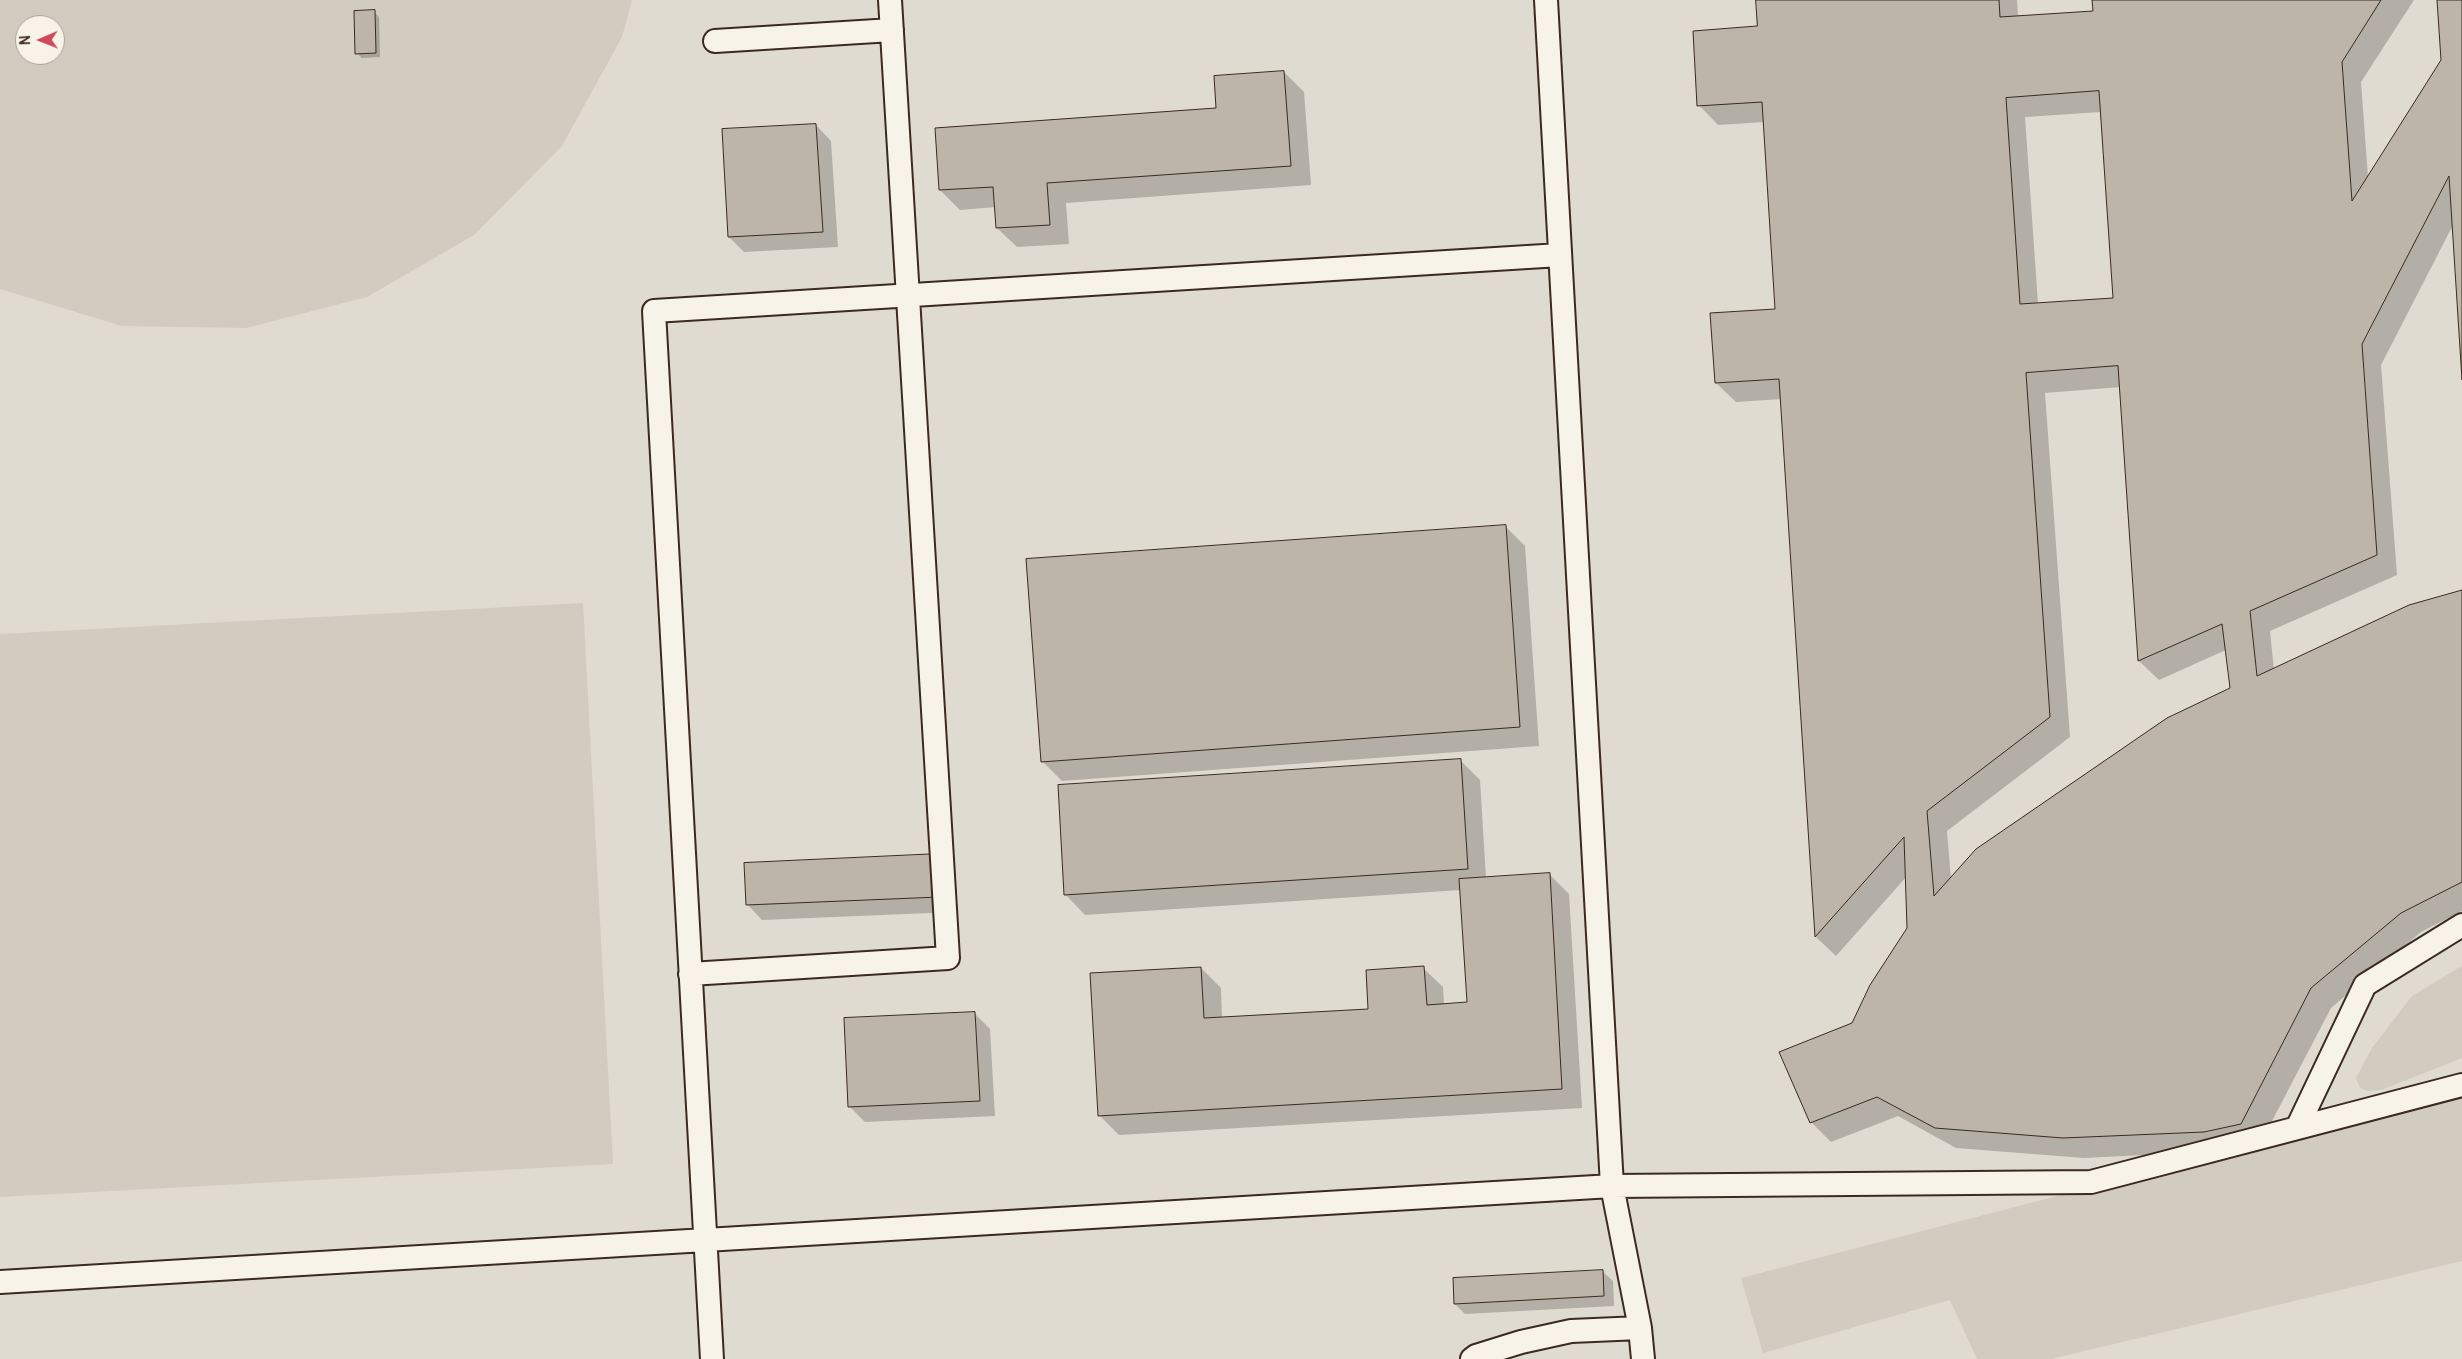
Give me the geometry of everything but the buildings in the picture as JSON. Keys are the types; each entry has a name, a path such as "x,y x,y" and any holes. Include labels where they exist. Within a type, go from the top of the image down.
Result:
{"lane":[{"path":"690,974 948,958 890,0"},
{"path":"1546,0 1612,1186 1640,1328 1643,1359"},
{"path":"715,40 892,30"},
{"path":"712,1359 654,311 1560,255"},
{"path":"2297,1128 2365,984 2462,925"},
{"path":"0,1282 1612,1186 2091,1182 2462,1085"},
{"path":"1472,1359 1476,1356 1521,1342 1571,1331 1640,1328"}],"shaded area":[{"path":"0,0 2462,0 2462,1359 0,1359"},
{"path":"0,0 632,0 622,37 562,146 474,235 367,297 246,328 122,326 0,289"},
{"path":"583,603 613,1164 0,1197 0,634"},
{"path":"2462,966 2462,1058 2381,1090 2368,1091 2360,1088 2356,1078 2372,1048 2412,996"},
{"path":"2462,1091 2462,1261 2051,1359 1977,1359 1950,1300 1763,1353 1741,1278"}]}
